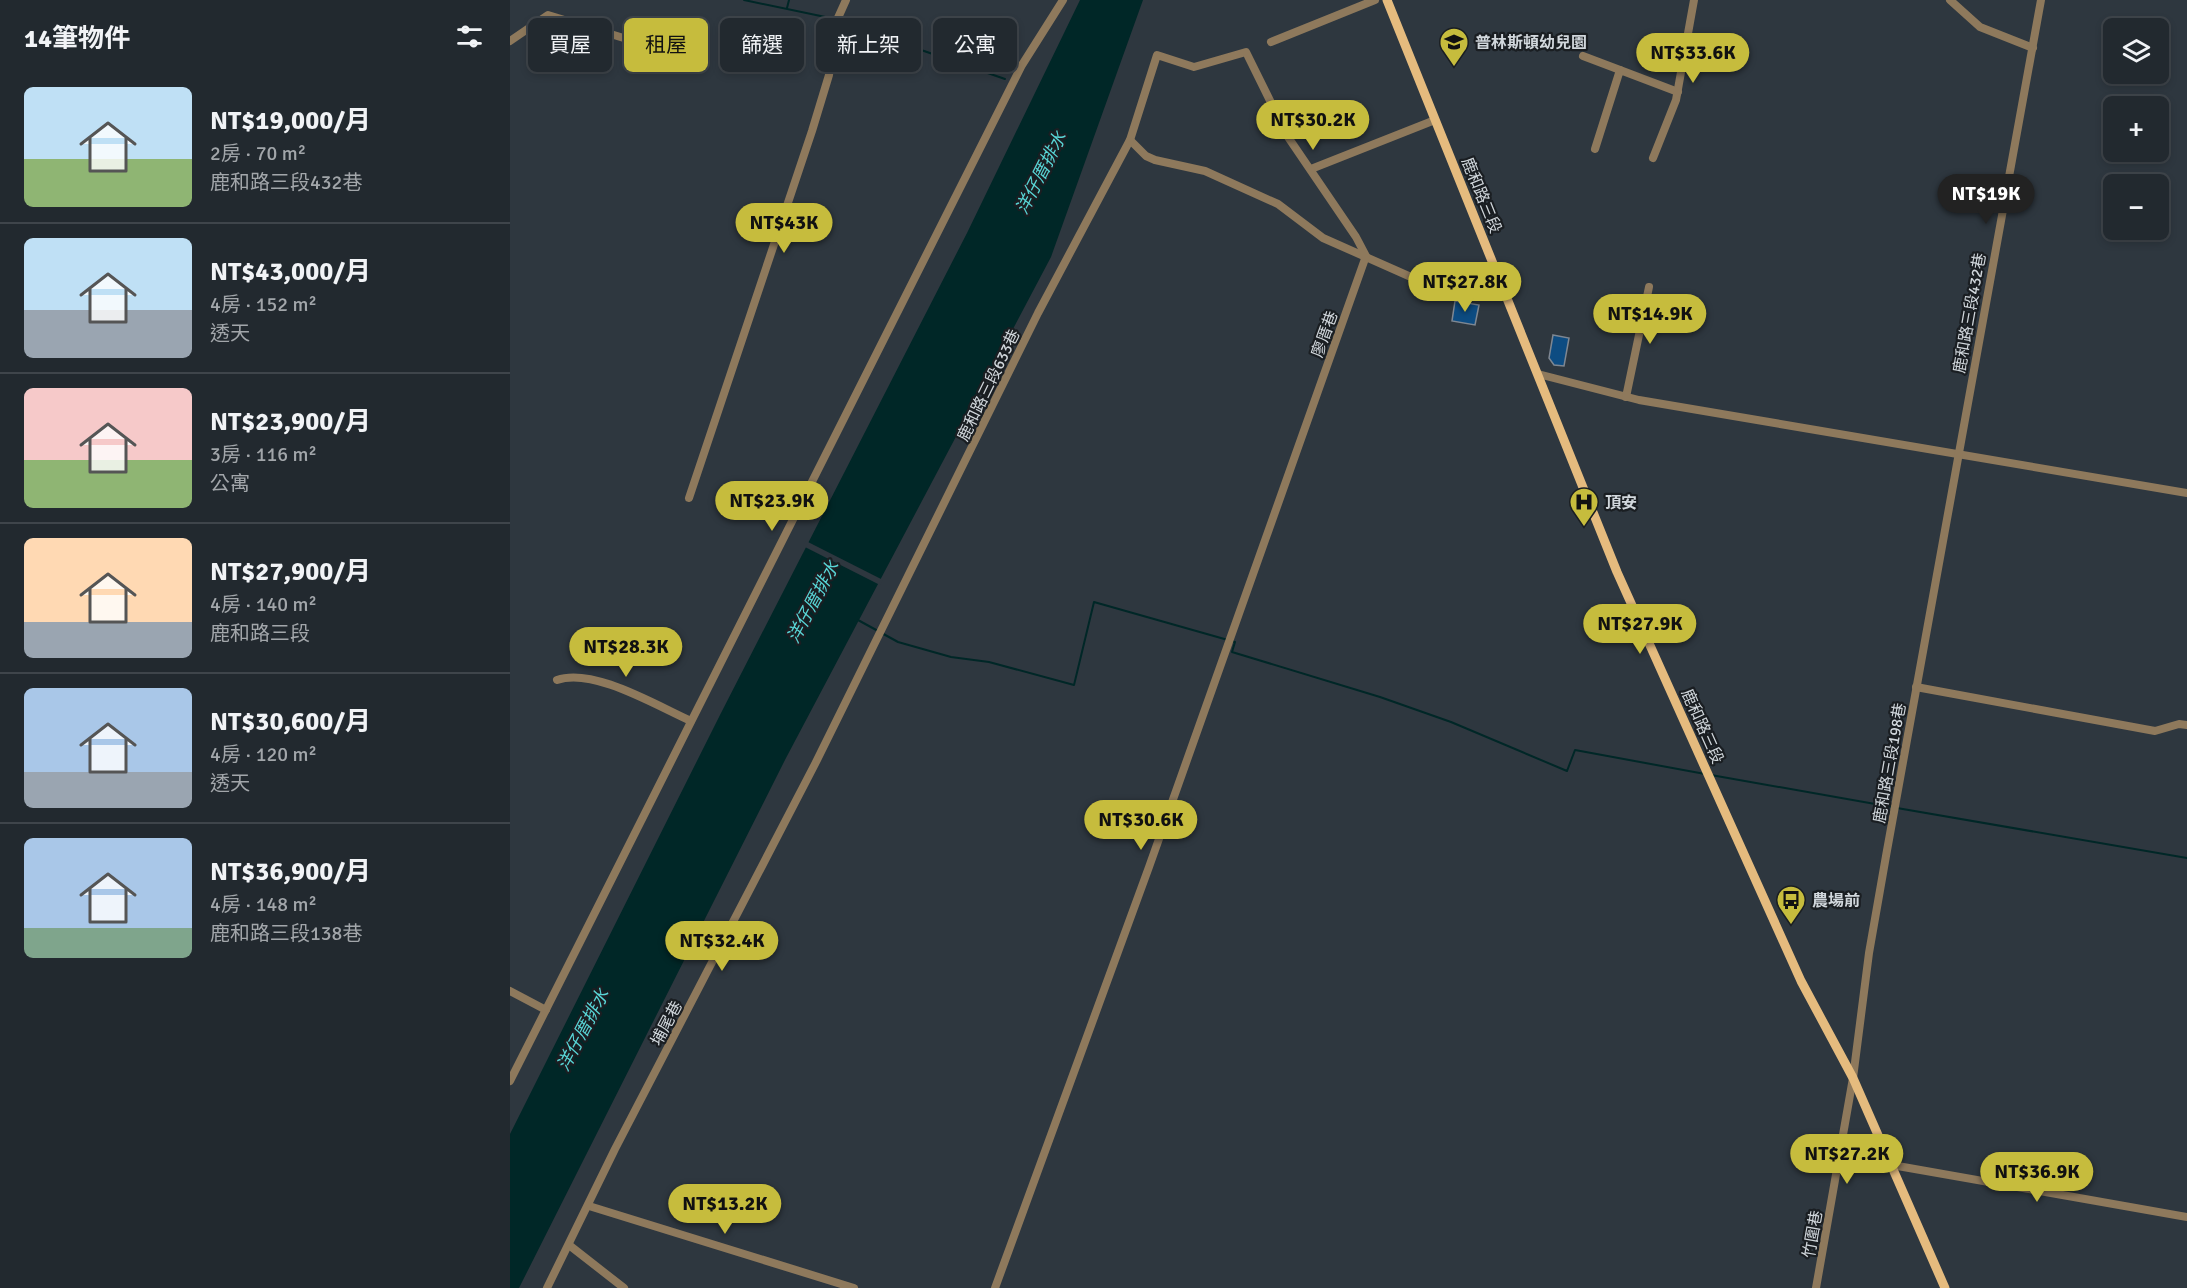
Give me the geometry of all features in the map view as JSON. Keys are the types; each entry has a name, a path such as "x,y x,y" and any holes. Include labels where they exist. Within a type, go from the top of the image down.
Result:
{"main road":[{"name":"鹿和路三段","path":"1387,0 1617,572 1796,971 1853,1078 1946,1288"}],"street":[{"path":"689,498 812,131 829,75 837,20 846,0"},
{"path":"510,1081 1022,65 1063,0"},
{"path":"1271,42 1375,0"},
{"path":"1653,158 1678,92 1694,0"},
{"path":"1950,0 1980,27 2033,48"},
{"name":"鹿和路三段432巷","path":"1957,454 2021,98 2041,0"},
{"path":"510,42 548,15 624,38"},
{"name":"鹿和路三段633巷","path":"874,643 1038,313 1130,140 1157,55 1194,67 1246,52 1288,137 1311,169"},
{"path":"1583,56 1678,92"},
{"path":"1595,149 1620,70"},
{"path":"1366,256 1311,169 1435,120"},
{"path":"1130,140 1146,156 1205,171 1278,204 1323,238 1429,285 1507,297"},
{"name":"廖厝巷","path":"995,1288 1149,867 1366,256"},
{"path":"1626,397 1649,287"},
{"path":"1538,374 1626,397 2187,493"},
{"name":"鹿和路三段198巷","path":"1853,1078 1869,953 1957,454"},
{"name":"埔尾巷","path":"547,1288 874,643"},
{"path":"557,680 566,677 607,683 690,720"},
{"path":"1916,687 2155,731 2179,724 2187,726"},
{"path":"510,991 546,1010"},
{"name":"竹圍巷","path":"1816,1288 1853,1078"},
{"path":"1892,1165 2187,1217"},
{"path":"589,1206 854,1288"},
{"path":"569,1245 624,1288"}],"water":[{"name":"洋仔厝排水","path":"1080,0 1143,0 1051,257 786,758 519,1288 510,1288 510,1134 721,713 967,233"}],"pier":[{"path":"806,541 883,580 880,585 803,546"}],"building":[{"path":"1455,301 1479,305 1475,325 1452,321"},
{"path":"1553,335 1569,338 1564,366 1554,365 1549,358"}],"waterway":[{"path":"744,0 830,18"},
{"path":"787,8 789,0"},
{"path":"921,50 1005,79"},
{"path":"858,620 898,642 951,657 989,662 1074,685 1094,602 1235,642 1232,652 1380,697 1451,722 1567,771 1575,750 1705,774"},
{"path":"1711,775 1892,807"},
{"path":"1897,808 2187,858"}],"place":[{"name":"普林斯頓幼兒園","path":"1454,68"},
{"name":"頂安","path":"1584,528"},
{"name":"農場前","path":"1791,926"}]}
